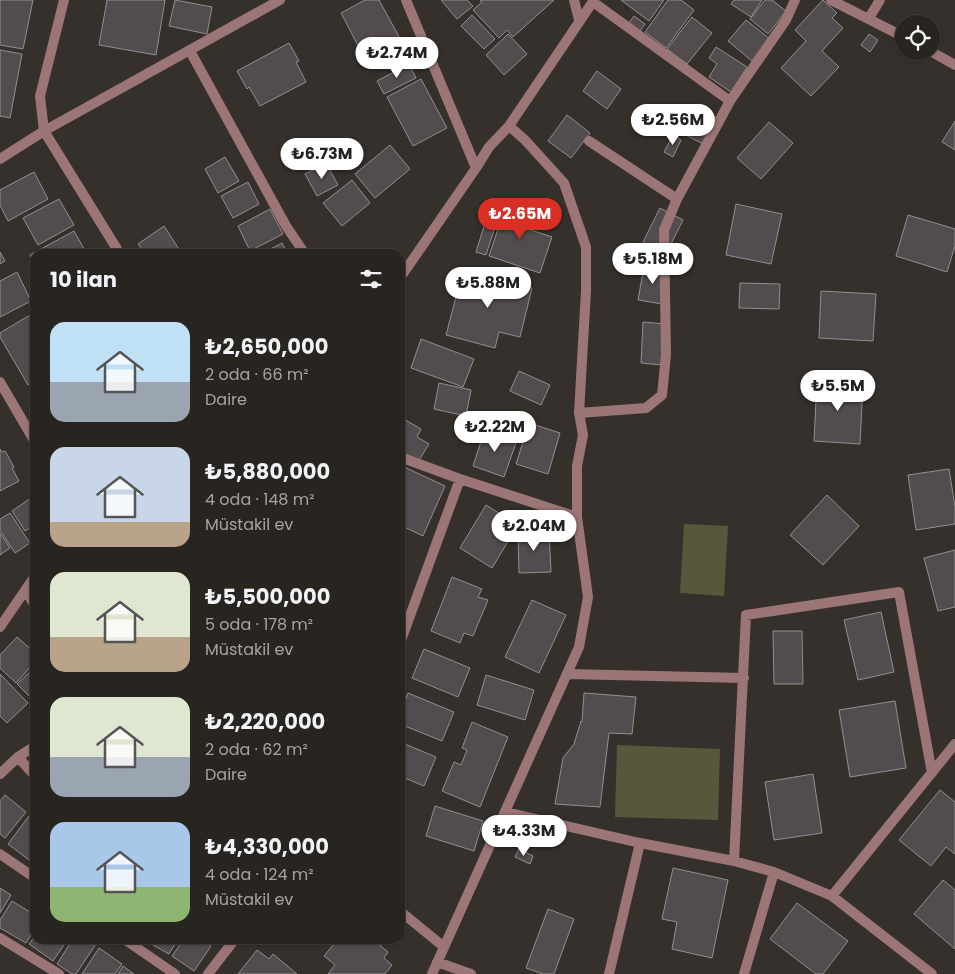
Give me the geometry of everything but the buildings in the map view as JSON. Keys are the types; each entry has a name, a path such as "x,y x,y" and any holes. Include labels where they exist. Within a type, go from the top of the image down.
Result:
{"street":[{"path":"64,0 40,96 44,131 117,249"},
{"path":"0,159 44,131 280,0"},
{"path":"406,0 476,168"},
{"path":"574,0 580,20"},
{"path":"580,413 646,408 662,395 666,355 664,230 677,198 730,101 786,20 795,0"},
{"path":"831,0 895,32"},
{"path":"869,18 880,0"},
{"path":"405,271 489,147 509,126 594,1 730,101"},
{"path":"190,51 286,226 302,249"},
{"path":"940,57 955,65"},
{"path":"432,974 579,647 588,597 577,517 577,466 584,435 580,413 586,291 586,247 564,183 525,140 509,126"},
{"path":"589,141 677,198"},
{"path":"0,382 30,433"},
{"path":"405,459 577,517"},
{"path":"405,629 460,479"},
{"path":"0,627 30,584"},
{"path":"26,591 30,598"},
{"path":"734,861 746,615 899,592 932,773"},
{"path":"567,674 744,678"},
{"path":"832,896 955,744"},
{"path":"0,774 18,757 30,749"},
{"path":"18,757 30,770"},
{"path":"505,812 640,843 734,861 774,872 832,896 932,974"},
{"path":"609,974 640,843"},
{"path":"0,854 30,875"},
{"path":"744,974 774,872"},
{"path":"405,914 444,947"},
{"path":"0,938 59,974"},
{"path":"131,944 175,974"},
{"path":"208,974 231,944"},
{"path":"437,962 471,974"}],"green space":[{"path":"684,524 728,526 724,596 680,593"},
{"path":"617,745 720,749 718,820 615,817"}]}
